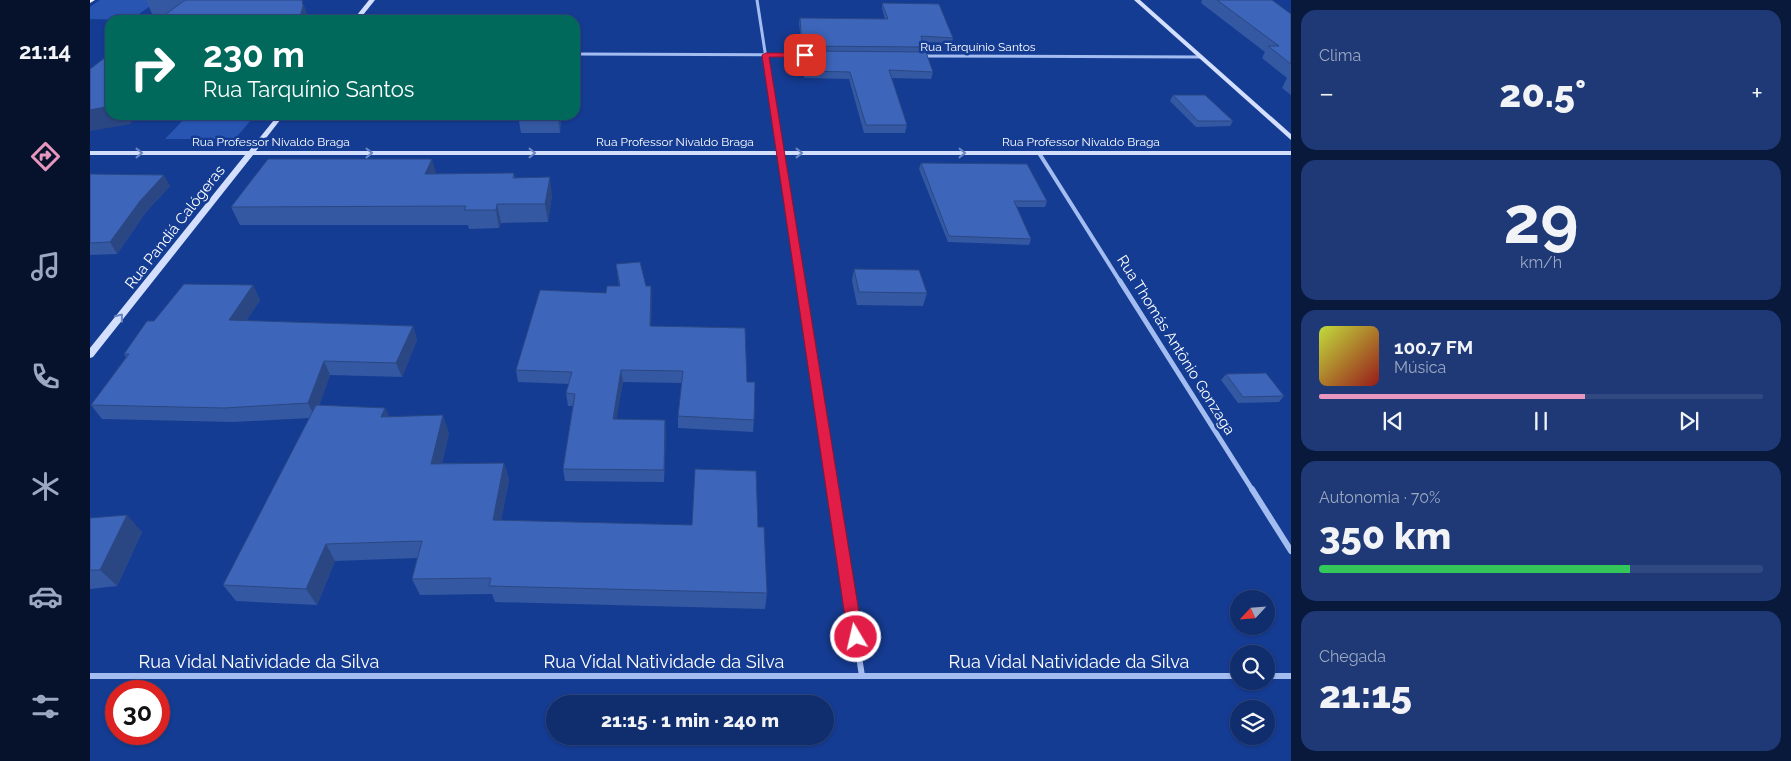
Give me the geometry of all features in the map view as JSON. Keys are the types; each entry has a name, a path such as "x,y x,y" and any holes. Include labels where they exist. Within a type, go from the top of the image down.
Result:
{"main road":[{"path":"360,15 372,0"},
{"path":"1137,0 1291,138"},
{"name":"Rua Pandiá Calógeras","path":"90,355 277,120"},
{"name":"Rua Professor Nivaldo Braga","path":"90,153 1291,153"}],"street":[{"path":"757,0 862,676"},
{"path":"580,54 815,55"},
{"name":"Rua Tarquínio Santos","path":"914,56 1201,57"},
{"name":"Rua Thomás Antônio Gonzaga","path":"1039,153 1291,551"},
{"name":"Rua Vidal Natividade da Silva","path":"90,676 1230,676"},
{"path":"1275,676 1291,676"}],"shaded area":[{"path":"100,0 158,0 138,15 105,15 105,19 90,19 90,7"},
{"path":"183,120 251,120 235,139 165,139"}],"building":[{"path":"185,0 302,0 303,6 300,15 165,15"},
{"path":"1217,0 1272,0 1291,14 1291,64 1268,46 1279,46"},
{"path":"882,3 939,4 953,38 921,36 924,47 802,46 800,18 888,19"},
{"path":"803,51 926,52 933,72 889,70 907,125 866,125 850,72 805,71"},
{"path":"105,58 105,107 90,110 90,69"},
{"path":"1173,95 1205,95 1233,121 1198,121"},
{"path":"268,159 432,159 425,174 514,173 513,178 550,177 545,204 497,204 496,210 464,210 466,206 231,207"},
{"path":"921,163 1027,164 1047,201 1014,201 1031,239 949,236"},
{"path":"90,174 164,175 140,201 110,242 90,243"},
{"path":"640,262 646,286 651,286 650,326 745,328 747,382 755,382 754,420 678,416 683,371 621,370 613,419 665,420 664,470 563,469 575,394 566,393 572,372 516,370 540,290 606,293 607,286 620,286 616,264"},
{"path":"854,269 919,270 927,293 859,292"},
{"path":"184,284 253,285 229,320 413,326 396,363 324,361 308,403 224,408 91,405 129,354 124,354 147,321 154,321"},
{"path":"1266,373 1284,396 1243,397 1226,374"},
{"path":"316,405 385,408 381,417 443,415 431,464 504,463 493,520 692,525 695,469 756,471 758,527 764,527 767,593 489,586 491,578 412,579 422,541 326,544 306,589 223,585"},
{"path":"127,515 100,570 90,570 90,518"}],"route":[{"path":"805,55 766,55 856,637"}]}
